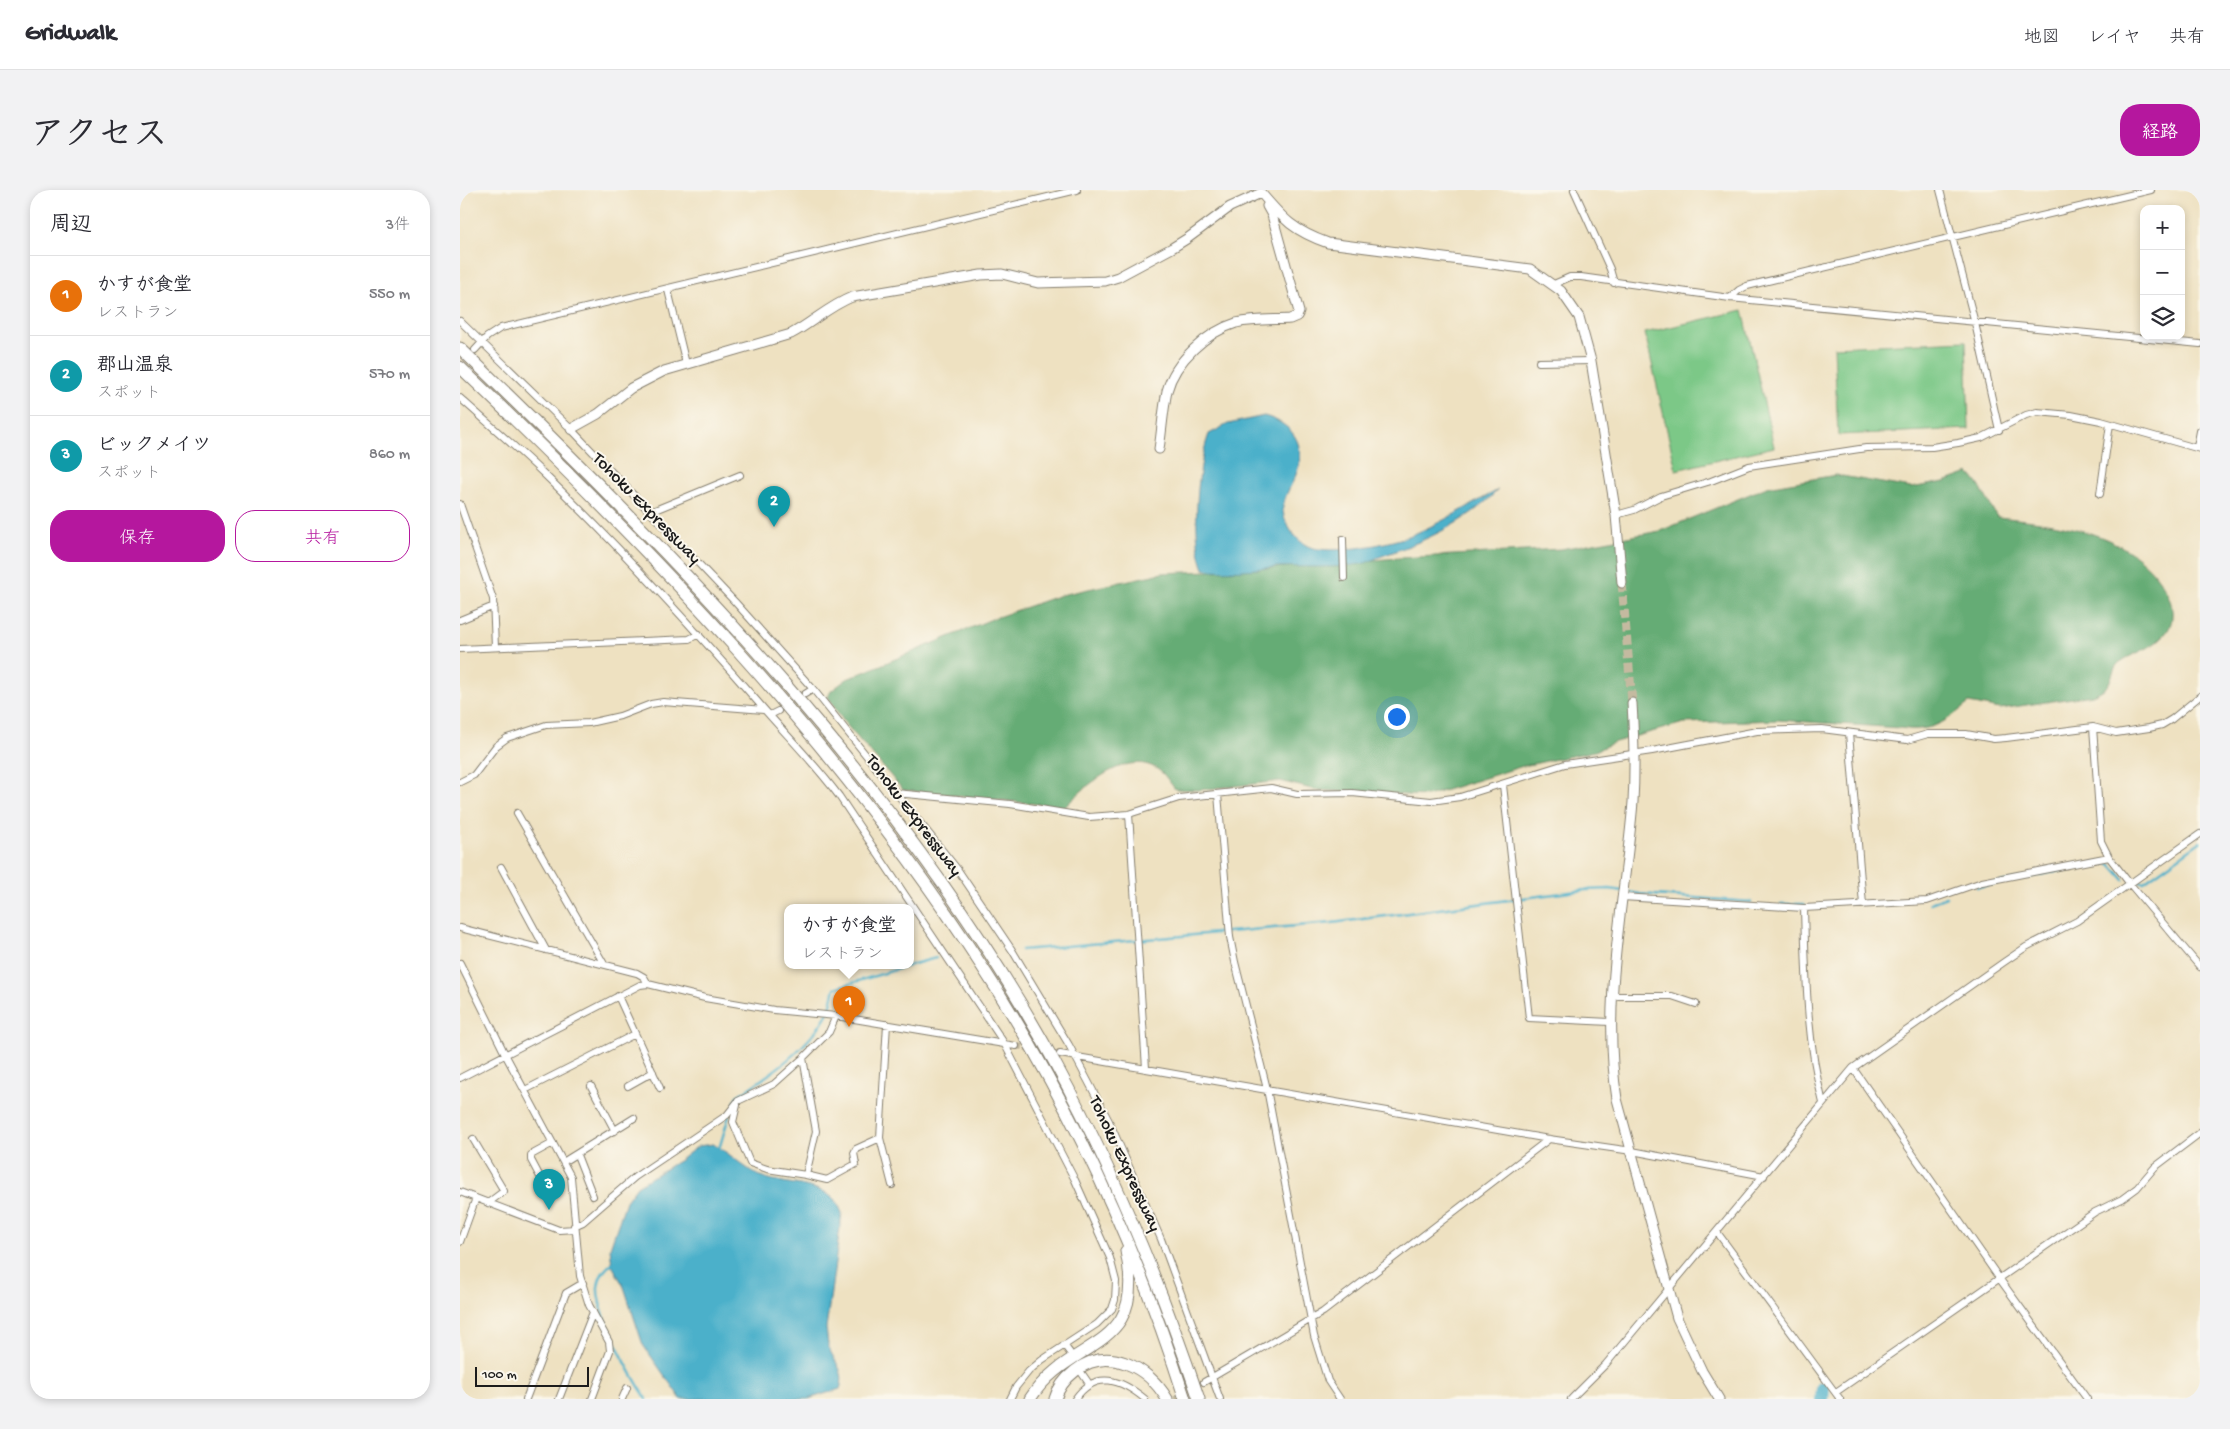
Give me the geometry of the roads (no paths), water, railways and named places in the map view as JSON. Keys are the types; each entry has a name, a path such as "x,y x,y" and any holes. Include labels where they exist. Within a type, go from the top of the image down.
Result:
{"highway":[{"name":"Tohoku Expressway","path":"460,348 617,503 747,641 841,750 883,803 957,904 1019,1000 1054,1060 1092,1134 1133,1221 1158,1283 1199,1399"},
{"name":"Tohoku Expressway","path":"460,367 607,512 696,605 793,713 873,811 946,911 1007,1006 1064,1106 1121,1227 1162,1332 1185,1399"},
{"path":"1030,1399 1038,1386 1052,1374 1108,1335 1124,1314 1129,1300 1130,1286 1121,1227"},
{"path":"1055,1399 1062,1384 1069,1375 1084,1364 1103,1359 1129,1363 1140,1369 1151,1378 1166,1399"}],"street":[{"path":"475,350 501,328 668,290 1077,190"},
{"path":"1574,190 1614,283"},
{"path":"1940,190 1975,323 1999,430"},
{"path":"1730,298 1747,286 2151,190"},
{"path":"1260,192 1285,221 1306,235 1328,242 1530,269 1554,284 1570,302 1579,317 1591,361 1616,516 1622,583"},
{"path":"571,429 598,414 642,382 664,371 791,334 838,303 852,297 1002,274 1038,283 1105,281 1118,277 1172,248 1230,207 1260,192"},
{"path":"1159,449 1168,391 1174,374 1192,351 1211,335 1225,327 1238,323 1290,319 1297,316 1298,312 1272,215 1260,192"},
{"path":"1554,284 1573,276 1730,298 2200,344"},
{"path":"668,290 686,364"},
{"path":"460,321 571,429 813,689 963,877 1012,950 1075,1056 1109,1121 1139,1185 1161,1239 1220,1399"},
{"path":"1539,362 1591,361"},
{"path":"460,398 545,475 699,634 764,710 815,764 839,796 911,904"},
{"path":"1616,516 1674,491 1710,481 1749,466 1866,448 1932,447 1980,438 2026,415 2044,411 2110,424 2199,448 2200,431"},
{"path":"2100,494 2110,424"},
{"path":"650,512 740,475"},
{"path":"460,504 493,599 495,647"},
{"path":"1343,539 1344,578"},
{"path":"460,620 494,606"},
{"path":"460,649 689,639 699,634"},
{"path":"805,694 813,689"},
{"path":"896,793 1010,804 1089,817 1129,814 1180,798 1271,788 1297,794 1352,793 1431,801 1460,797 1566,764 1757,731 1822,729 1907,740 1928,734 1966,734 1994,739 2093,726 2116,733 2162,725 2200,696"},
{"path":"460,782 474,774 496,746 507,738 546,725 589,723 620,716 651,704 663,702 764,710"},
{"path":"1632,703 1635,752 1633,802 1610,1022 1611,1066 1617,1100 1677,1318 1690,1349 1719,1399"},
{"path":"770,715 778,711"},
{"path":"2093,726 2101,841 2109,857 2130,884 2200,967"},
{"path":"1849,733 1863,904"},
{"path":"1503,785 1529,1018 1610,1022"},
{"path":"1218,794 1230,937 1234,962 1267,1089 1314,1336 1328,1381 1340,1399"},
{"path":"517,813 604,964"},
{"path":"1129,814 1146,1068"},
{"path":"1572,1399 1592,1380 1853,1068 2026,947 2077,922 2200,834"},
{"path":"1622,897 1804,908 1927,901 1982,882 2109,857"},
{"path":"501,867 546,950"},
{"path":"1804,908 1809,1033 1814,1067 1823,1103"},
{"path":"914,909 1004,1044 1105,1242 1116,1281 1115,1300 1112,1310 1097,1324 1029,1371 1016,1387 1010,1399"},
{"path":"460,928 637,973 644,977 648,984"},
{"path":"460,963 505,1054 571,1177 575,1228 583,1283 593,1312 609,1342 610,1351 592,1399"},
{"path":"460,1078 640,985 648,984 705,998 774,1010 836,1016 1016,1046"},
{"path":"618,996 660,1088"},
{"path":"1613,996 1672,996 1696,1004"},
{"path":"460,1192 558,1230 575,1228 635,1177 727,1116 738,1101 774,1084 829,1032 836,1016"},
{"path":"887,1024 880,1138 892,1186"},
{"path":"525,1090 635,1034"},
{"path":"1060,1054 1549,1139 1632,1151 1764,1176"},
{"path":"803,1058 816,1131 806,1175"},
{"path":"1853,1068 2086,1399"},
{"path":"628,1086 653,1072"},
{"path":"591,1086 615,1131"},
{"path":"738,1101 733,1122 750,1163 767,1169 827,1180 856,1164 854,1153 856,1149 880,1138"},
{"path":"563,1162 634,1118"},
{"path":"1836,1392 2095,1212 2122,1199 2137,1188 2155,1167 2200,1133"},
{"path":"473,1139 504,1191 488,1203"},
{"path":"1204,1382 1323,1312 1549,1139"},
{"path":"539,1175 530,1160 531,1155 553,1143"},
{"path":"577,1155 593,1196"},
{"path":"460,1242 476,1198"},
{"path":"1717,1232 1840,1399"},
{"path":"526,1399 566,1293 583,1283"},
{"path":"559,1399 593,1312"},
{"path":"1064,1345 1070,1353"},
{"path":"1081,1372 1090,1385"},
{"path":"1076,1399 1090,1385 1106,1380 1130,1386 1145,1399"},
{"path":"622,1399 626,1388"}],"water":[{"path":"1264,416 1274,419 1289,429 1298,443 1300,462 1284,501 1283,511 1286,523 1293,534 1302,543 1313,548 1323,550 1349,549 1404,538 1435,524 1498,490 1486,502 1444,530 1414,544 1364,563 1351,566 1277,567 1231,571 1204,569 1198,539 1197,502 1201,464 1209,434 1228,424"},
{"path":"713,1144 754,1173 773,1180 814,1188 832,1197 839,1207 842,1213 826,1328 829,1348 841,1373 840,1389 808,1399 681,1399 643,1345 624,1287 612,1265 610,1248 626,1201 637,1186 680,1160 698,1146"}],"waterway":[{"path":"2137,881 2144,882 2200,842"},
{"path":"1977,887 2100,863 2110,864 2124,880"},
{"path":"1021,950 1332,923 1585,890 1610,889 1640,894 1751,902"},
{"path":"1930,903 1946,897"},
{"path":"1781,904 1804,904 1806,907"},
{"path":"914,964 936,958"},
{"path":"735,1102 737,1096 789,1059 812,1036 829,1010 835,988 898,969"},
{"path":"719,1149 729,1116"},
{"path":"614,1262 601,1275 598,1287 599,1298 616,1344 647,1399"},
{"path":"1822,1399 1823,1388"}],"tunnel":[{"path":"1622,583 1632,703"},
{"path":"1016,1046 1060,1054"},
{"path":"1175,1399 1196,1386"}],"place":[{"name":"郡山温泉","path":"774,527"},
{"name":"かすが食堂","path":"849,1027"},
{"name":"ビックメイツ","path":"549,1210"}]}
